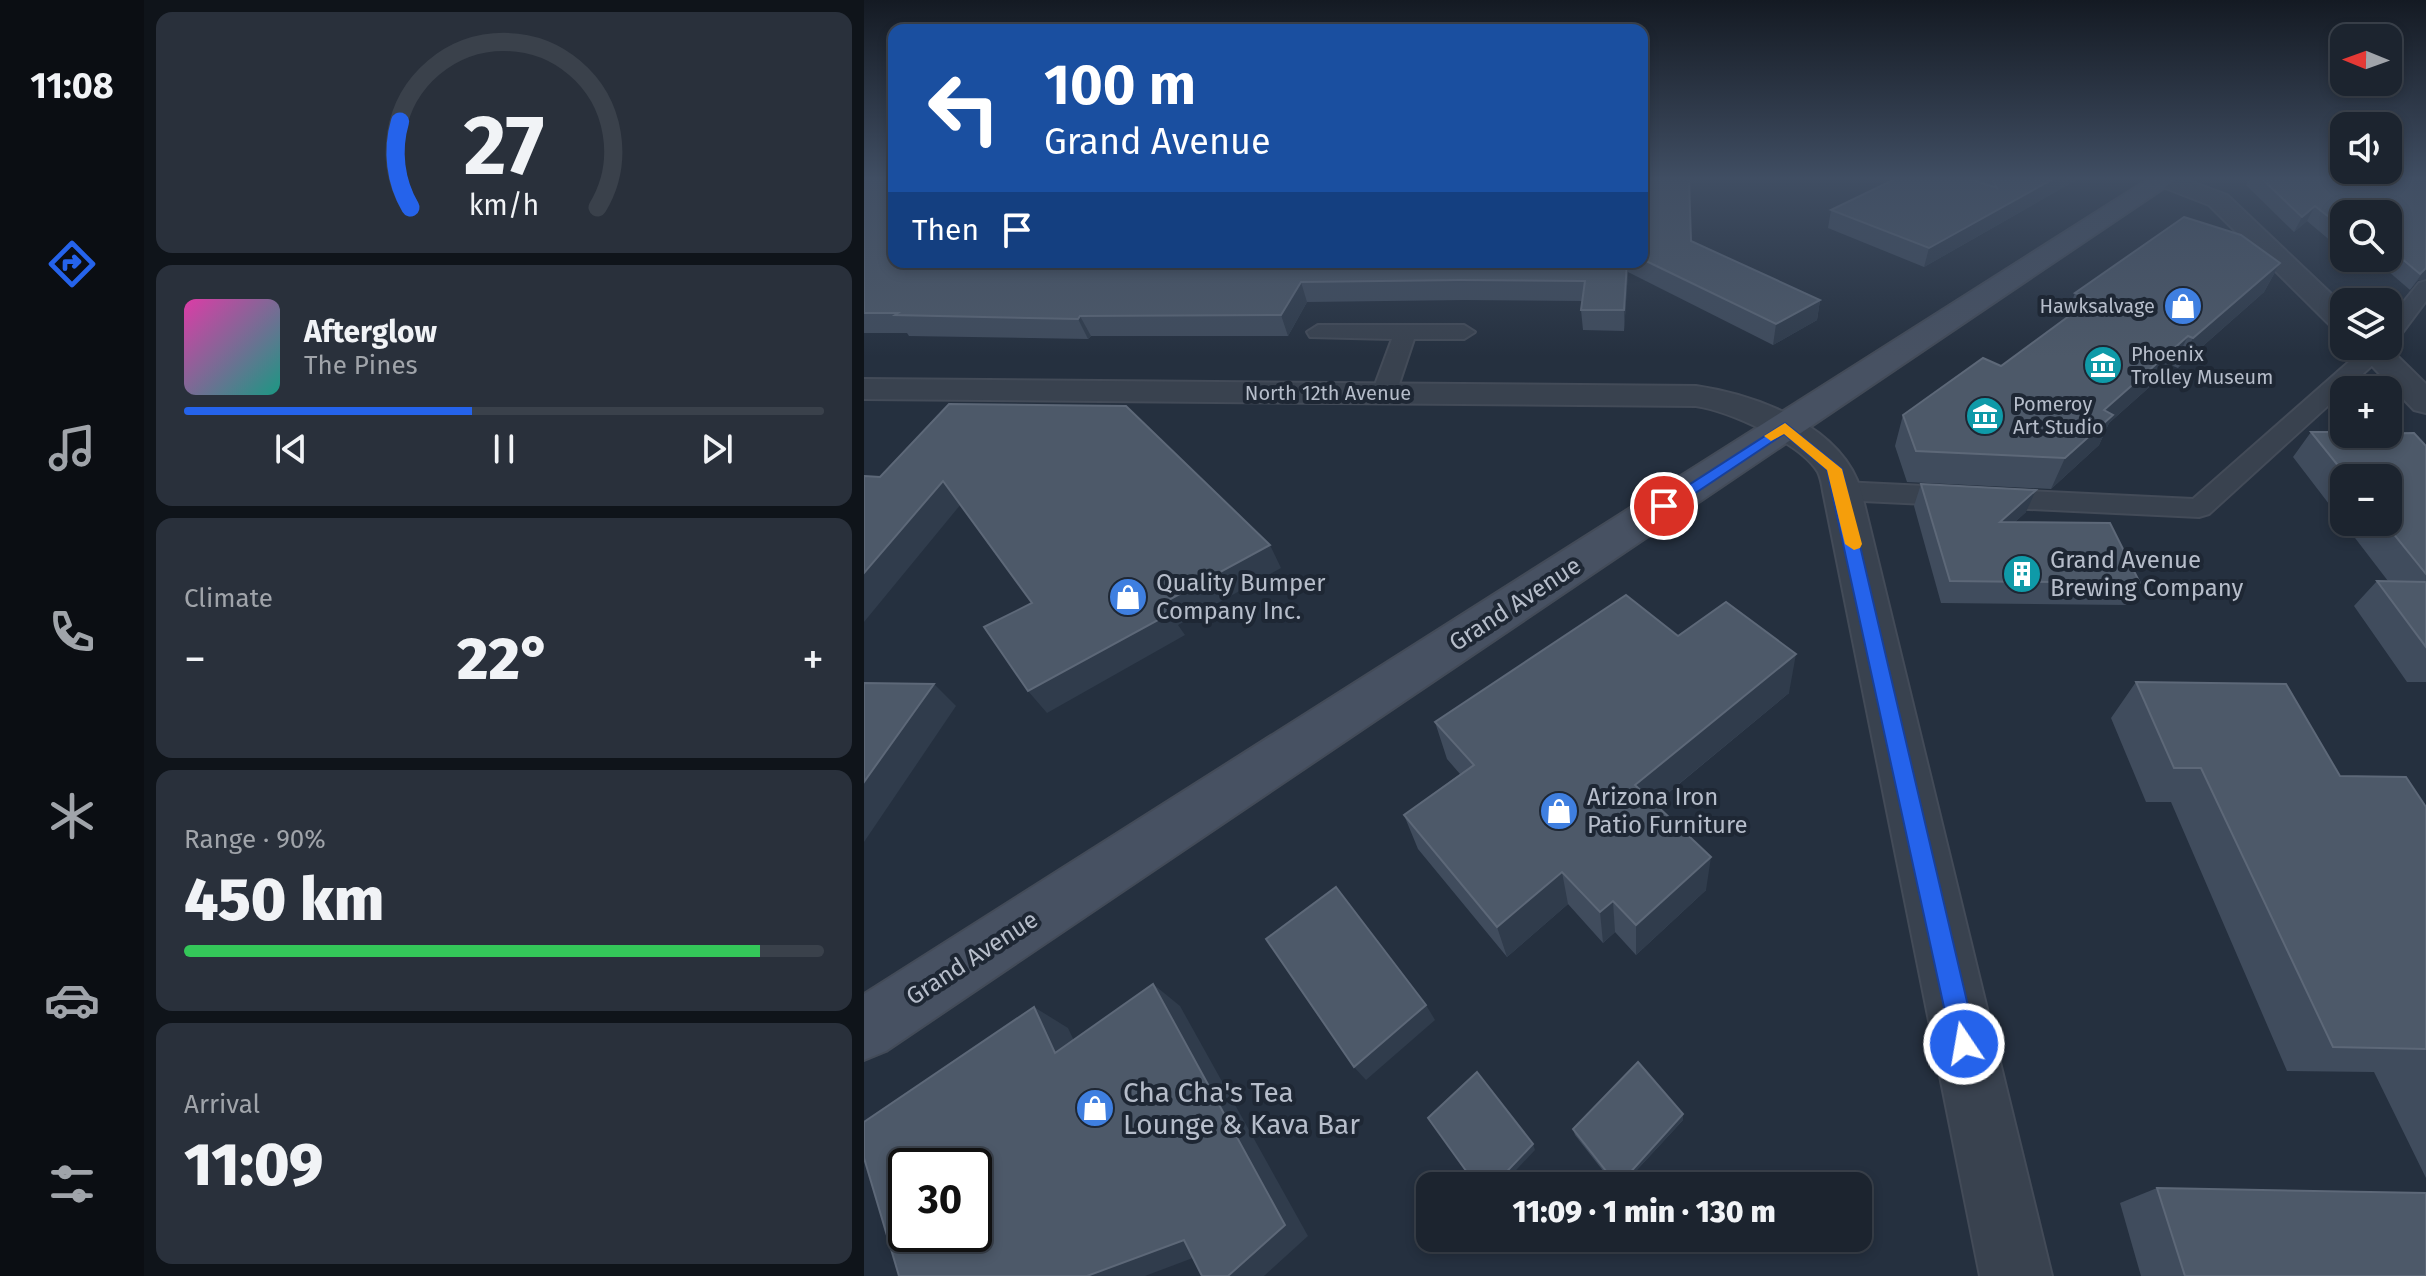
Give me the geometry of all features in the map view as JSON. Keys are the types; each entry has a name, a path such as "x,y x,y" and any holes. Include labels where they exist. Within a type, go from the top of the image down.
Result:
{"main road":[{"name":"Grand Avenue","path":"864,1029 2074,239"}],"street":[{"path":"2258,239 2330,308"},
{"path":"2390,360 2426,403"},
{"name":"North 12th Avenue","path":"864,389 1696,396 1727,400 1785,427 1835,469 1842,491 2016,1276"}],"lane":[{"path":"2402,316 2426,287"},
{"path":"1318,332 1464,332"},
{"path":"1384,393 1405,332"},
{"path":"1842,491 2199,508 2362,360"}],"building":[{"path":"864,239 888,239 888,268 1627,268 1624,310 1581,310 1585,281 1460,280 1301,282 1281,315 1080,316 1078,319 864,313"},
{"path":"1648,239 1691,239 1820,300 1776,324 1648,262"},
{"path":"1905,239 1946,239 1929,248"},
{"path":"2153,239 2246,239 2280,263 2193,338 2188,336 2104,410 2113,415 2065,458 1916,451 1903,415 1983,358 2001,366 2092,299 2075,293"},
{"path":"2402,239 2426,239 2426,268 2420,274 2402,259"},
{"path":"949,404 1126,406 1270,545 1163,603 1171,613 1028,691 984,627 1032,603 943,481 864,573 864,476 880,477"},
{"path":"2311,432 2330,432 2330,448 2402,448 2402,433 2414,433 2426,446 2426,574 2395,536 2402,536 2402,464 2337,464"},
{"path":"1921,484 2036,490 2000,522 2110,523 2140,583 1950,581"},
{"path":"2377,581 2426,582 2426,647"},
{"name":"Arizona Iron Patio Furniture","path":"1626,595 1678,636 1726,602 1796,654 1635,785 1711,857 1636,925 1613,901 1600,912 1562,872 1497,927 1404,815 1474,765 1435,722"},
{"path":"2136,682 2286,684 2340,776 2406,777 2426,807 2426,1049 2333,1047 2201,768 2174,768"},
{"path":"864,683 934,684 864,782"},
{"path":"1336,887 1426,1005 1354,1067 1266,939"},
{"name":"Cha Cha's Tea Lounge & Kava Bar","path":"1153,984 1285,1225 1228,1276 1202,1276 1184,1240 1087,1276 899,1276 892,1252 992,1252 992,1148 888,1148 888,1239 864,1158 864,1122 1034,1007 1055,1053"},
{"path":"1638,1062 1683,1114 1631,1172 1607,1172 1573,1129"},
{"path":"1477,1072 1533,1144 1506,1172 1467,1172 1428,1118"},
{"path":"2157,1188 2426,1193 2426,1276 2185,1276"}],"slow traffic":[{"path":"1771,436 1785,427 1835,469 1854,544"}],"place":[{"name":"Hawksalvage","path":"2183,306"},
{"name":"Phoenix Trolley Museum","path":"2103,365"},
{"name":"Pomeroy Art Studio","path":"1985,416"},
{"name":"Grand Avenue Brewing Company","path":"2022,574"},
{"name":"Quality Bumper Company Inc.","path":"1128,597"},
{"name":"Arizona Iron Patio Furniture","path":"1559,811"},
{"name":"Cha Cha's Tea Lounge & Kava Bar","path":"1095,1108"}],"route":[{"path":"1664,506 1785,427 1835,469 1964,1044"}]}
